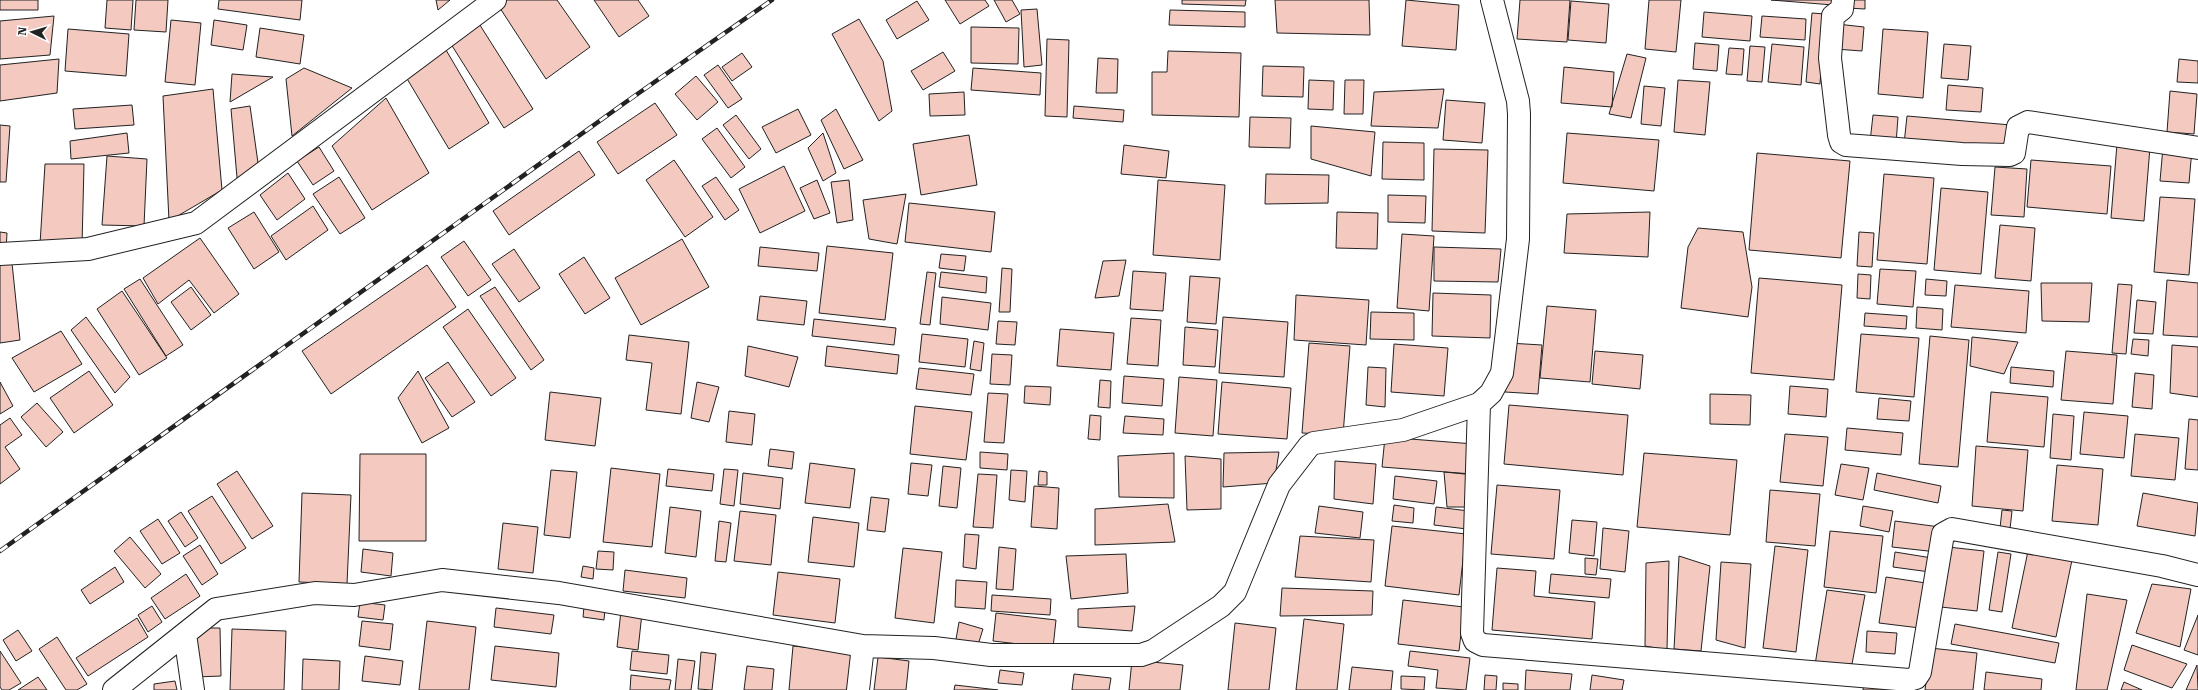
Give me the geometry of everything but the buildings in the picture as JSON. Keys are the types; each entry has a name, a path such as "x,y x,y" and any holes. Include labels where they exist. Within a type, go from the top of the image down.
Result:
{"street":[{"path":"0,254 88,249 196,223 495,0"},
{"path":"114,690 216,610 315,593 354,595 442,580 559,593 863,646 934,648 990,655 1141,655 1153,651 1221,606 1235,592 1279,485 1308,446 1314,443 1403,430 1479,404 1491,393 1502,373 1518,239 1519,114 1492,0"},
{"path":"1843,0 1842,9 1834,16 1830,58 1839,135 1841,142 1846,145 1962,154 2010,155 2014,153 2018,127 2028,122 2198,148"},
{"path":"1479,404 1472,633 1474,641 1483,645 1909,680 1916,678 1920,672 1943,534 1946,531 1952,529 2162,566 2198,575"},
{"path":"185,634 193,690"},
{"path":"858,690 863,646"}],"railway":[{"path":"0,551 626,102 772,0"}]}
